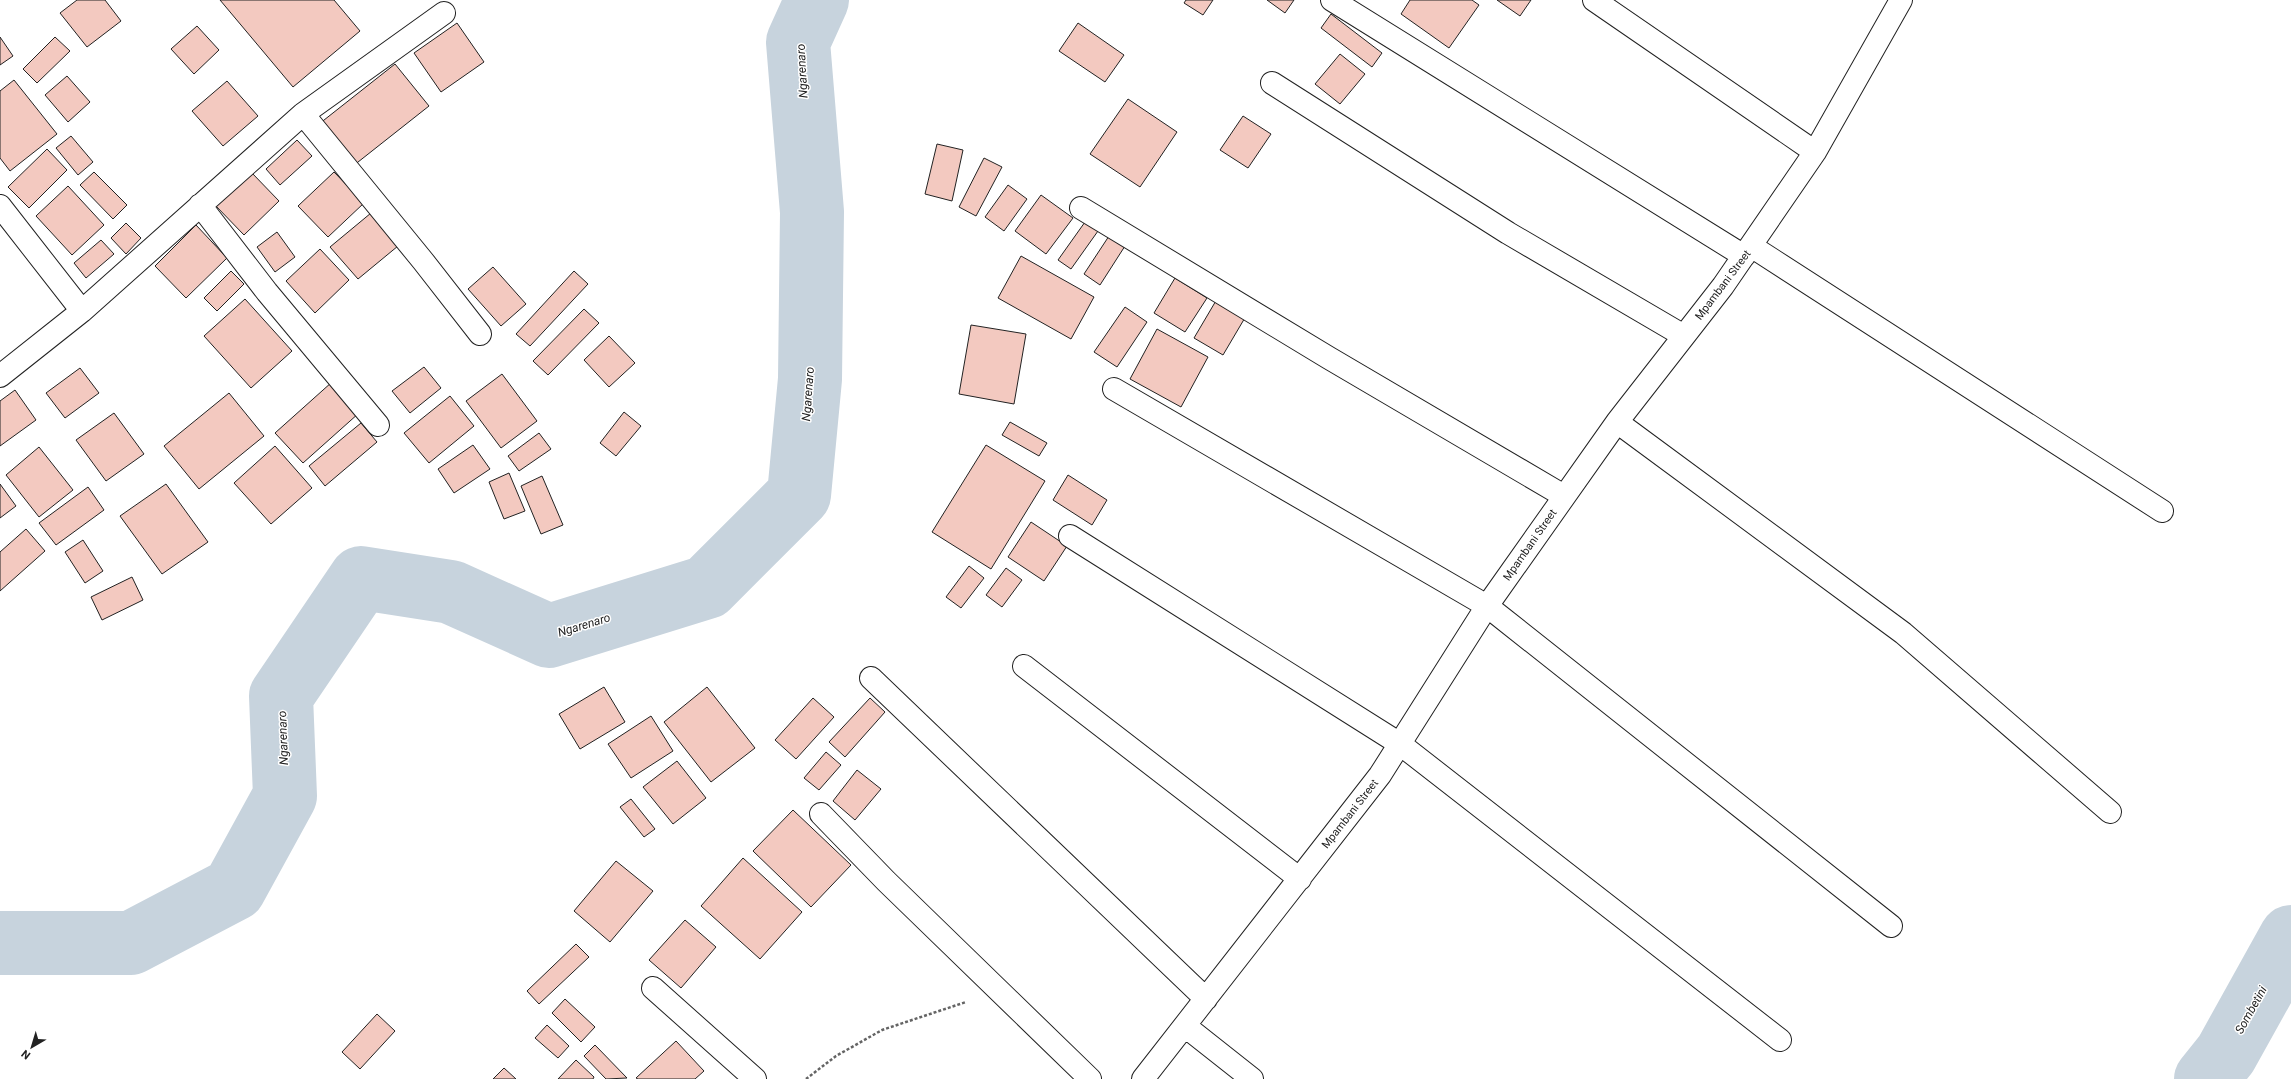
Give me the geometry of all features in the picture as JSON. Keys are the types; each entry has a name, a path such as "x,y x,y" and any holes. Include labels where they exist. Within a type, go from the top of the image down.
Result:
{"street":[{"path":"1332,0 1748,251 2162,512"},
{"path":"1594,0 1815,152"},
{"name":"Mpambani Street","path":"1143,1079 1380,775 1487,606 1617,422 1748,251 1815,152 1901,0"},
{"path":"0,376 82,312 303,114 444,13"},
{"path":"1272,83 1508,233 1684,336"},
{"path":"303,114 424,261 480,334"},
{"path":"200,205 267,292 378,425"},
{"path":"0,206 82,312"},
{"path":"1081,208 1322,354 1564,496"},
{"path":"1114,389 1487,606 1891,926"},
{"path":"1617,422 1902,633 2110,812"},
{"path":"1070,536 1400,744 1780,1040"},
{"path":"1024,666 1300,879"},
{"path":"871,678 1206,999"},
{"path":"821,814 886,881 1090,1079"},
{"path":"653,988 755,1079"},
{"path":"1185,1026 1252,1079"}],"path":[{"path":"806,1079 836,1056 882,1030 999,990"}],"building":[{"path":"77,0 105,0 121,21 87,47 60,13"},
{"path":"220,0 334,0 360,31 293,87"},
{"path":"1186,0 1213,0 1203,15 1184,3"},
{"path":"1267,0 1294,0 1285,13"},
{"path":"1410,0 1472,0 1479,5 1449,48 1401,14"},
{"path":"1497,0 1531,0 1520,16"},
{"path":"1331,14 1382,53 1372,67 1321,28"},
{"path":"457,23 484,62 441,92 414,53"},
{"path":"1078,23 1124,55 1105,82 1059,51"},
{"path":"197,26 219,50 194,74 171,49"},
{"path":"0,37 13,56 0,65"},
{"path":"55,37 70,51 37,83 23,69"},
{"path":"1340,54 1365,74 1340,104 1315,84"},
{"path":"395,64 429,106 353,166 319,124"},
{"path":"67,76 90,102 68,122 45,95"},
{"path":"14,80 57,134 10,171 0,158 0,91"},
{"path":"227,81 258,116 223,146 192,111"},
{"path":"1128,99 1177,132 1140,187 1090,154"},
{"path":"1243,116 1271,134 1248,168 1220,150"},
{"path":"71,136 93,162 78,175 56,148"},
{"path":"297,140 312,156 280,185 266,169"},
{"path":"937,144 963,150 952,201 925,194"},
{"path":"47,149 67,170 29,208 8,187"},
{"path":"984,158 1002,167 976,216 959,207"},
{"path":"94,172 127,205 113,219 80,185"},
{"path":"251,172 279,201 244,235 215,205"},
{"path":"334,172 364,203 328,237 298,206"},
{"path":"1008,185 1027,199 1004,231 985,217"},
{"path":"68,186 104,225 72,255 36,216"},
{"path":"1041,195 1073,218 1046,254 1015,231"},
{"path":"371,213 398,246 358,279 330,247"},
{"path":"1085,222 1098,231 1071,269 1058,260"},
{"path":"126,223 141,238 126,254 111,238"},
{"path":"196,225 227,258 186,298 155,266"},
{"path":"277,232 295,257 275,272 257,247"},
{"path":"1109,236 1125,246 1100,285 1084,274"},
{"path":"101,240 114,254 86,278 74,263"},
{"path":"320,249 349,280 315,313 286,281"},
{"path":"1021,256 1094,297 1071,339 998,298"},
{"path":"493,267 526,304 501,326 468,289"},
{"path":"231,271 244,284 217,311 204,298"},
{"path":"574,271 588,284 530,346 516,334"},
{"path":"1175,278 1207,298 1185,332 1154,313"},
{"path":"245,299 292,351 251,388 204,336"},
{"path":"1217,299 1246,316 1223,355 1194,338"},
{"path":"1125,307 1147,322 1117,367 1094,352"},
{"path":"584,309 599,323 548,375 533,361"},
{"path":"971,325 1026,334 1014,404 959,394"},
{"path":"1157,329 1208,357 1181,407 1130,379"},
{"path":"609,336 635,363 609,387 584,360"},
{"path":"424,367 441,388 410,413 392,391"},
{"path":"80,368 99,393 65,418 46,393"},
{"path":"502,374 537,421 501,448 466,401"},
{"path":"332,382 359,413 303,463 275,433"},
{"path":"15,390 36,420 0,446 0,401"},
{"path":"229,393 264,436 199,489 164,446"},
{"path":"450,396 474,426 429,463 404,433"},
{"path":"624,412 641,426 616,456 600,443"},
{"path":"114,413 144,454 106,481 76,440"},
{"path":"1010,422 1047,443 1039,456 1002,435"},
{"path":"361,423 377,442 325,486 309,466"},
{"path":"539,433 551,449 519,471 508,456"},
{"path":"473,445 490,469 454,493 438,469"},
{"path":"986,445 1045,481 991,569 932,532"},
{"path":"275,446 312,488 271,524 234,483"},
{"path":"39,447 73,490 39,517 6,475"},
{"path":"509,473 525,511 504,519 489,482"},
{"path":"1068,475 1107,500 1092,525 1053,500"},
{"path":"542,476 563,525 541,534 521,486"},
{"path":"0,484 16,506 0,518"},
{"path":"166,484 208,542 162,574 120,516"},
{"path":"88,487 104,510 56,545 39,523"},
{"path":"1031,522 1067,546 1044,581 1008,557"},
{"path":"26,529 45,551 0,591 0,552"},
{"path":"83,540 103,571 85,583 65,552"},
{"path":"969,566 984,578 961,608 946,597"},
{"path":"1006,568 1022,580 1002,607 986,595"},
{"path":"132,577 143,600 102,620 91,597"},
{"path":"604,687 625,722 580,749 559,714"},
{"path":"707,687 755,748 711,782 664,722"},
{"path":"813,698 834,717 796,759 775,740"},
{"path":"870,698 885,712 845,757 829,742"},
{"path":"651,716 673,751 631,778 608,744"},
{"path":"826,752 841,765 819,790 804,778"},
{"path":"677,761 706,798 673,824 643,787"},
{"path":"857,770 881,789 855,820 833,801"},
{"path":"631,799 655,829 644,837 620,807"},
{"path":"793,810 851,865 811,907 753,851"},
{"path":"743,858 802,912 760,959 701,906"},
{"path":"616,861 653,891 610,942 574,911"},
{"path":"685,920 716,947 681,988 649,960"},
{"path":"576,944 589,957 539,1004 527,991"},
{"path":"565,999 595,1027 581,1042 552,1013"},
{"path":"377,1014 395,1031 360,1069 342,1052"},
{"path":"547,1025 569,1046 558,1058 535,1038"},
{"path":"676,1041 704,1071 695,1079 636,1078"},
{"path":"595,1045 627,1078 606,1079 584,1056"},
{"path":"576,1060 594,1077 593,1079 558,1079"},
{"path":"504,1068 516,1079 493,1079"}],"waterway":[{"name":"Ngarenaro","path":"0,943 131,943 234,889 285,796 281,696 361,578 451,592 549,636 707,587 799,495 810,379 812,212 798,42 817,0"},
{"name":"Sombetini","path":"2206,1079 2226,1054 2291,937"}]}
